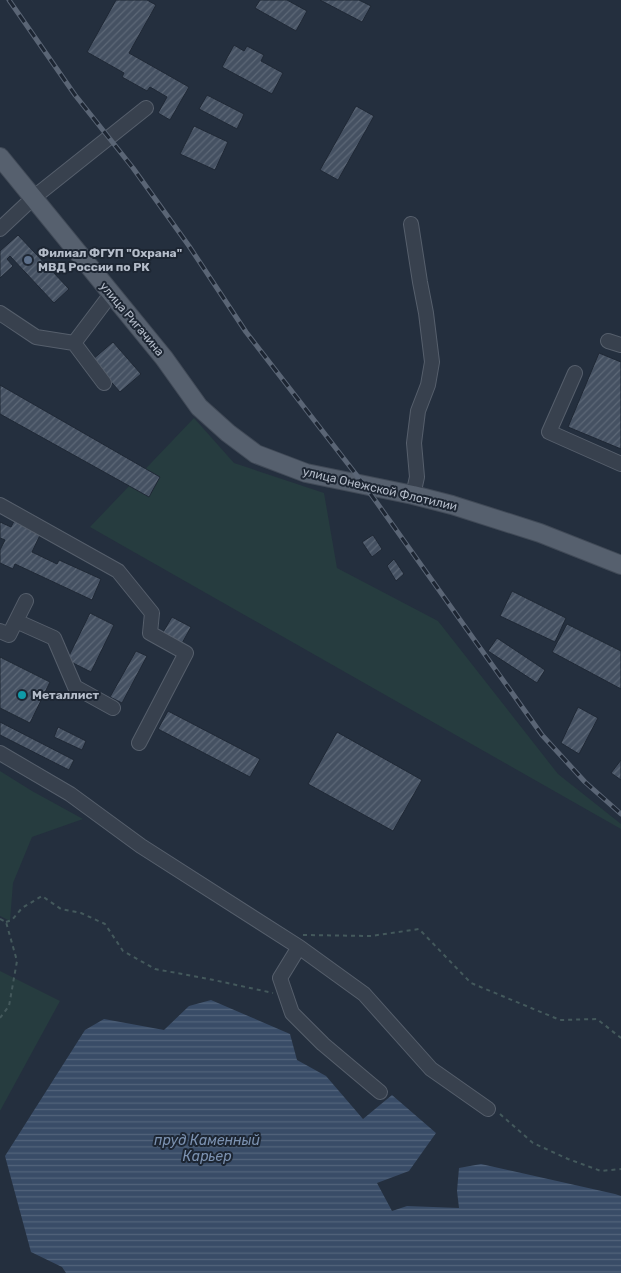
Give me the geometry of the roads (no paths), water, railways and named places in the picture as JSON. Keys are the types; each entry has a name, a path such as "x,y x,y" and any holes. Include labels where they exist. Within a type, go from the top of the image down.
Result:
{"main road":[{"name":"улица Ригачина","path":"0,157 164,358 200,407 228,434"},
{"name":"улица Онежской Флотилии","path":"228,434 256,454 306,473 413,495"}],"street":[{"path":"0,229 33,198 146,108"},
{"path":"411,224 432,362 428,385 418,411 414,443 417,477 413,495 452,504 540,533 621,565"},
{"path":"74,343 111,294"},
{"path":"0,313 36,337 74,343 104,383"},
{"path":"575,372 549,432 621,464"},
{"path":"0,506 118,571 152,613 150,633 186,653 139,744"},
{"path":"0,631 9,635 26,601"},
{"path":"16,621 54,638 75,687 113,708"},
{"path":"0,753 70,794 141,846 300,941 364,994 431,1069 488,1109"},
{"path":"300,941 280,978 292,1013 323,1044 380,1092"}],"water":[{"name":"пруд Каменный Карьер","path":"211,1000 290,1034 297,1060 326,1076 363,1119 392,1095 436,1133 409,1171 377,1183 392,1211 407,1206 459,1208 457,1191 459,1168 481,1164 615,1194 621,1196 621,1273 66,1273 62,1267 31,1252 5,1156 85,1030 104,1019 164,1030 189,1006"}],"railway":[{"path":"9,0 75,95 133,168 189,246 246,332 365,486 542,735 585,782 621,814"}],"place":[{"name":"Филиал ФГУП \"Охрана\" МВД России по РК","path":"28,260"},
{"name":"Металлист","path":"22,695"}]}
